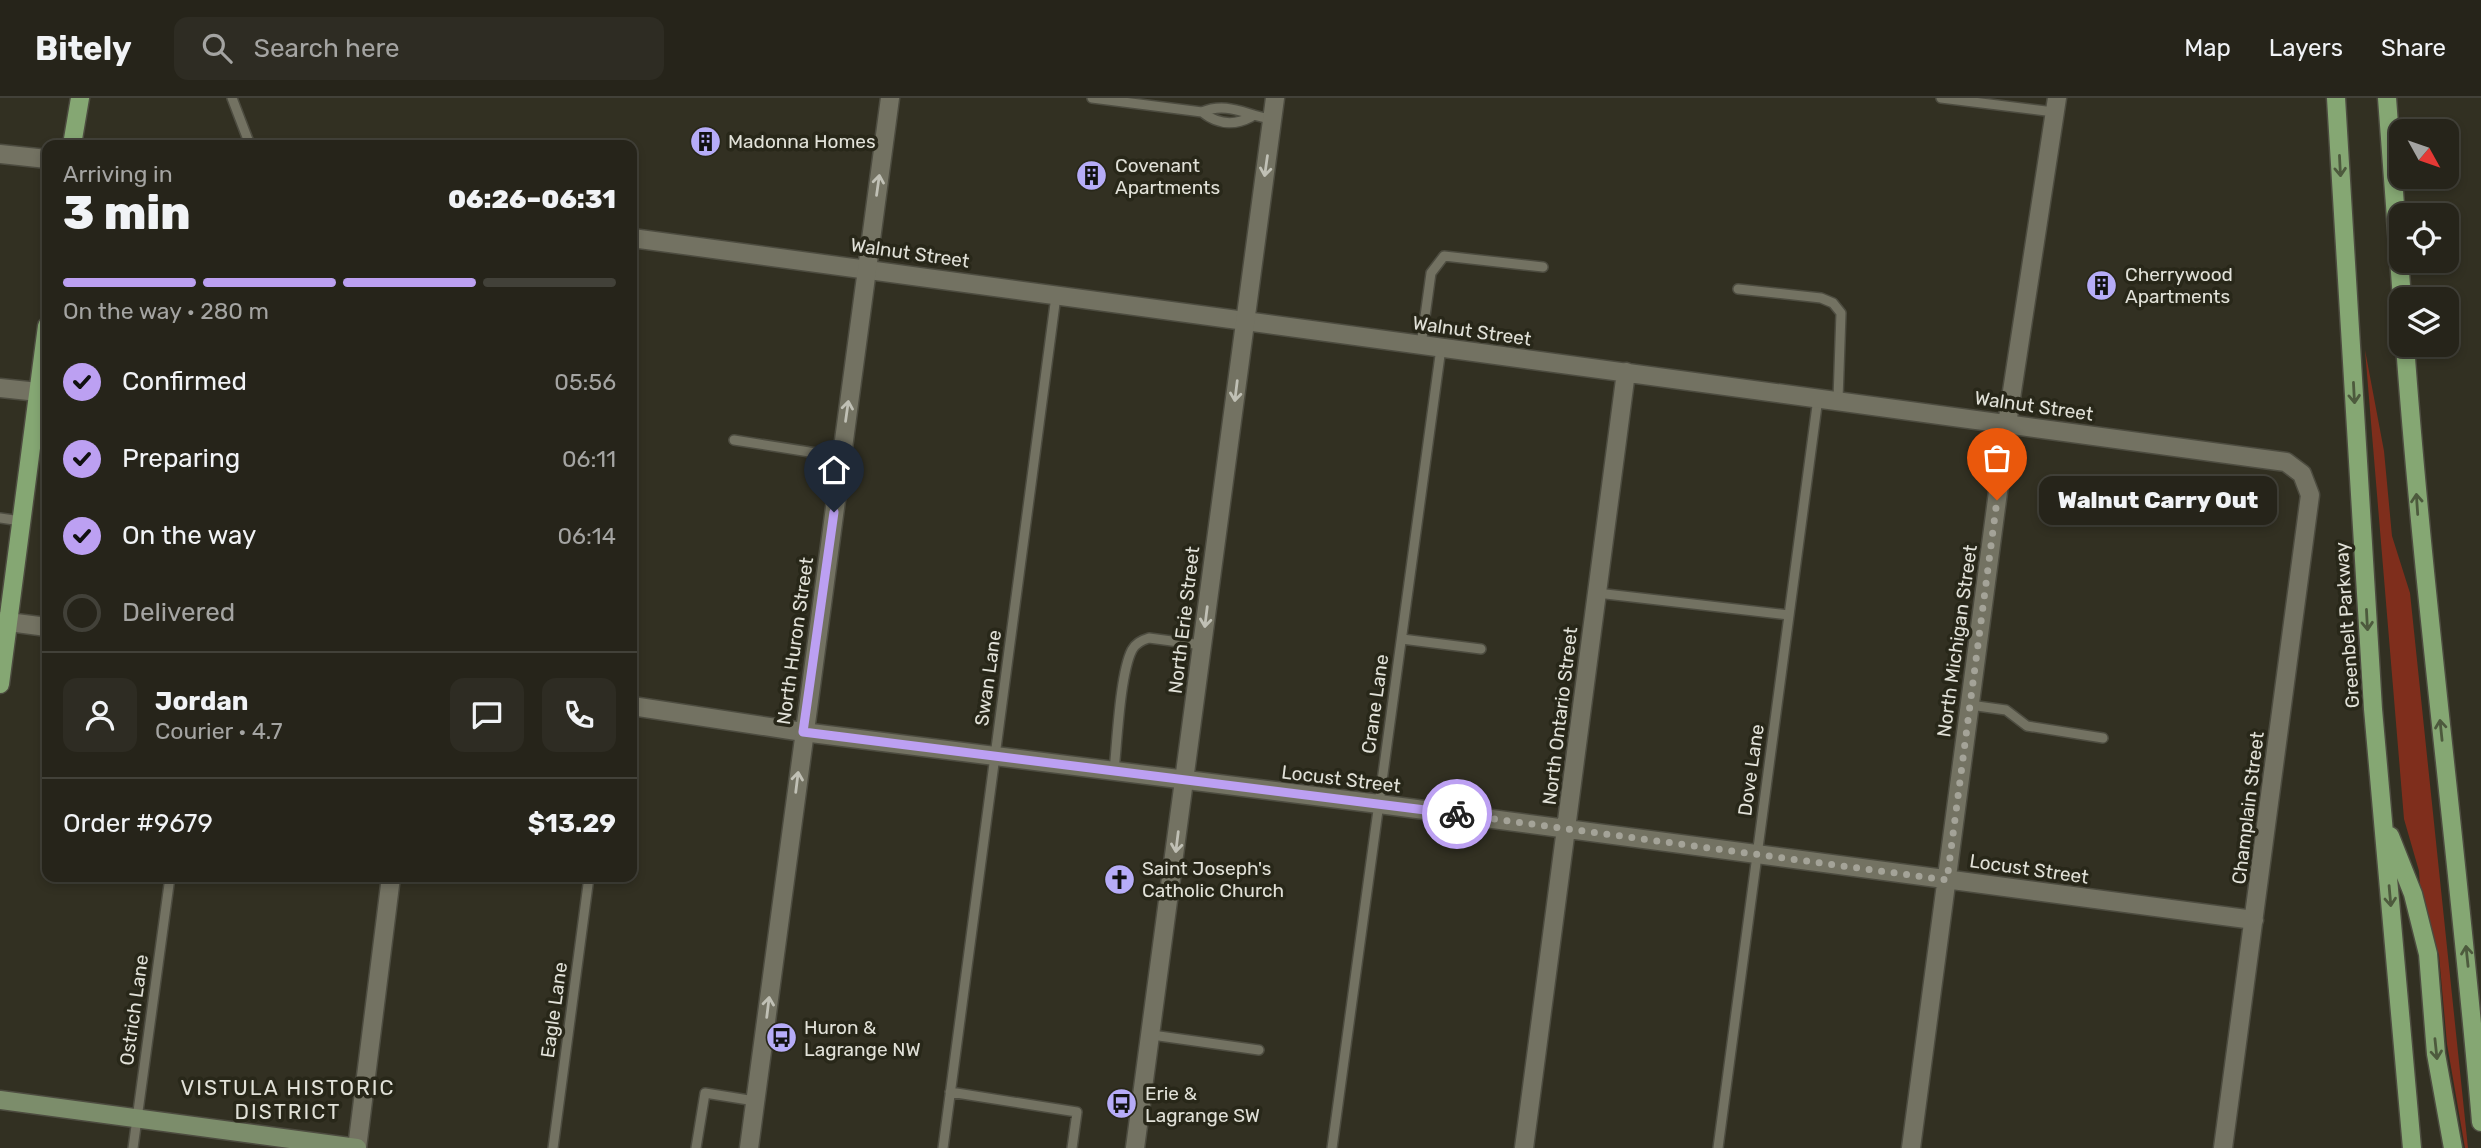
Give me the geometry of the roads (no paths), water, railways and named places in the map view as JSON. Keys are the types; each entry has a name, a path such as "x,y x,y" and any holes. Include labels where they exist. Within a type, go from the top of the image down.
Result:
{"main road":[{"path":"73,140 80,98"},
{"name":"Greenbelt Parkway","path":"2336,98 2373,709 2412,1148"},
{"path":"2387,98 2401,287"},
{"path":"2406,357 2418,528 2467,957 2481,1122"},
{"path":"0,684 4,622 21,521 42,363"},
{"path":"2383,817 2413,894 2428,954 2436,1054 2453,1148"},
{"path":"0,1100 357,1148"}],"street":[{"name":"North Huron Street","path":"749,1148 890,98"},
{"name":"North Erie Street","path":"1135,1148 1275,98"},
{"name":"North Michigan Street","path":"1911,1148 2007,424 2056,105"},
{"path":"0,154 42,158"},
{"name":"Walnut Street","path":"637,239 1838,399 2286,462 2302,474"},
{"name":"North Ontario Street","path":"1524,1148 1626,372"},
{"path":"0,388 38,392"},
{"name":"Champlain Street","path":"2222,1148 2310,495 2302,474"},
{"path":"4,622 42,626"},
{"name":"Locust Street","path":"637,707 803,732 1185,782 1379,804 2254,920"},
{"path":"357,1148 390,882"}],"lane":[{"path":"232,98 248,140"},
{"path":"1092,98 1202,112 1213,120 1238,124 1251,117 1272,119"},
{"path":"1941,98 2056,105"},
{"path":"1202,112 1213,107 1243,110 1251,117"},
{"path":"1421,345 1431,273 1444,256 1544,267"},
{"path":"1738,289 1821,298 1833,303 1841,313 1838,399"},
{"name":"Swan Lane","path":"943,1148 1056,296"},
{"name":"Crane Lane","path":"1332,1148 1441,348"},
{"name":"Dove Lane","path":"1718,1148 1819,397"},
{"path":"734,440 841,457"},
{"path":"0,518 21,521"},
{"path":"1597,593 1789,615"},
{"path":"1114,772 1122,698 1132,650 1141,641 1149,638 1202,645"},
{"path":"1402,639 1481,649"},
{"path":"1970,705 2006,710 2027,726 2103,738"},
{"name":"Ostrich Lane","path":"133,1148 169,882"},
{"name":"Eagle Lane","path":"553,1148 588,882"},
{"path":"1152,1035 1259,1050"},
{"path":"950,1092 1077,1112 1072,1148"},
{"path":"696,1148 705,1093 755,1101"}],"place":[{"name":"Madonna Homes","path":"705,141"},
{"name":"Covenant Apartments","path":"1092,176"},
{"name":"Cherrywood Apartments","path":"2102,285"},
{"name":"Walnut Carry Out","path":"1997,500"},
{"name":"Saint Joseph's Catholic Church","path":"1119,879"},
{"name":"Huron & Lagrange NW","path":"781,1038"},
{"name":"Erie & Lagrange SW","path":"1122,1104"}],"district":[{"name":"VISTULA HISTORIC DISTRICT","path":"288,1099"}]}
